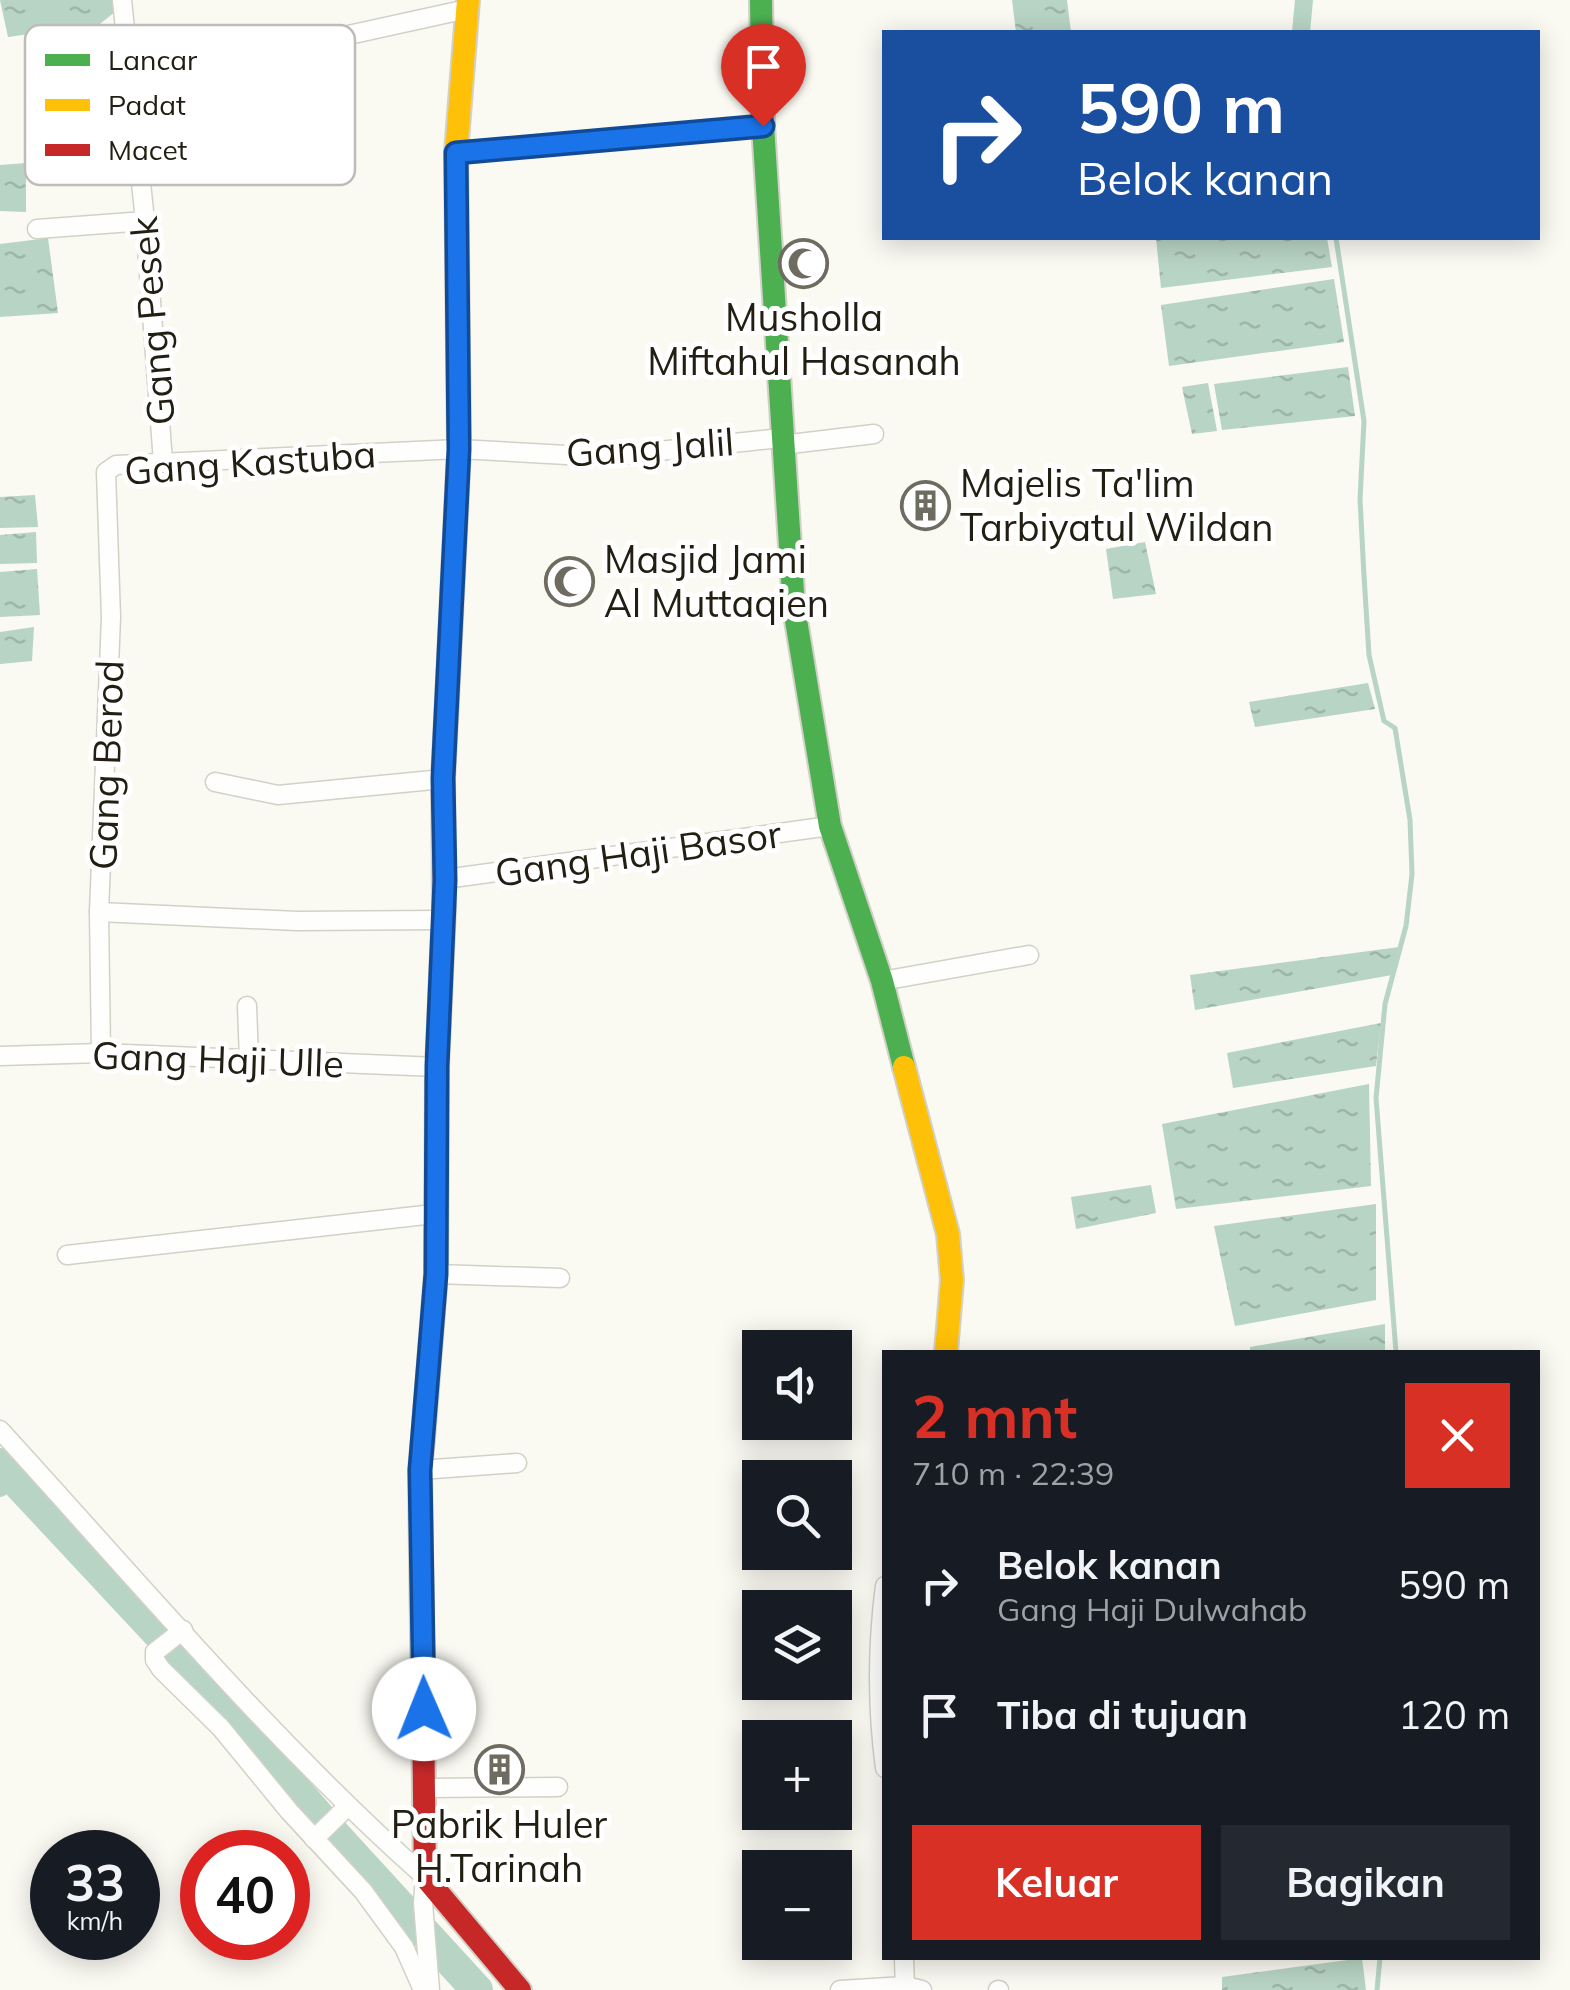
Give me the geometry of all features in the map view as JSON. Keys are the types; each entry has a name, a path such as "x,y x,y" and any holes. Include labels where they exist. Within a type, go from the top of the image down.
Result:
{"street":[{"name":"Gang Pesek","path":"122,0 124,25"},
{"path":"762,0 763,126 794,608 830,826 882,980 948,1234 952,1280 946,1350"},
{"path":"355,30 468,4 456,153 459,449 443,778 445,880 437,1066 436,1274 420,1470 426,1990"},
{"path":"456,153 763,126"},
{"name":"Gang Pesek","path":"141,185 163,462"},
{"path":"37,229 145,221"},
{"name":"Gang Jalil","path":"459,449 603,458 874,434"},
{"name":"Gang Kastuba","path":"104,476 116,465 459,449"},
{"name":"Gang Berod","path":"101,1053 100,912 112,617 104,476"},
{"path":"215,782 278,795 443,778"},
{"name":"Gang Haji Basor","path":"445,880 830,826"},
{"path":"100,912 313,921 444,920"},
{"path":"882,980 1029,955"},
{"path":"247,1006 249,1059"},
{"name":"Gang Haji Ulle","path":"0,1056 101,1053 437,1066"},
{"path":"67,1254 434,1214"},
{"path":"436,1274 560,1278"},
{"path":"0,1430 178,1634 289,1749 341,1813 425,1877 520,1990"},
{"path":"420,1470 517,1463"},
{"path":"882,1620 882,1718"},
{"path":"178,1634 156,1652 155,1660 161,1670 222,1728 381,1913 426,1990"},
{"path":"425,1788 558,1787"},
{"path":"316,1837 341,1813"},
{"path":"840,1990 911,1989 904,1960"}],"water":[{"path":"0,0 117,0 116,11 100,24 25,25 25,35 8,37"},
{"path":"1012,0 1067,0 1071,30 1016,30"},
{"path":"25,163 26,212 0,211 0,165"},
{"path":"48,238 58,313 0,317 0,244"},
{"path":"1156,240 1327,240 1332,267 1161,288"},
{"path":"1334,279 1344,342 1169,366 1161,305"},
{"path":"1348,367 1355,416 1222,430 1214,384"},
{"path":"1208,383 1217,431 1192,434 1182,387"},
{"path":"35,495 38,527 0,528 0,497"},
{"path":"36,532 37,563 0,564 0,535"},
{"path":"1145,542 1156,594 1113,599 1106,549"},
{"path":"37,569 40,615 0,617 0,572"},
{"path":"34,627 32,661 0,664 0,632"},
{"path":"1368,683 1375,709 1255,727 1249,702"},
{"path":"1399,947 1392,975 1195,1010 1190,975"},
{"path":"1381,1023 1376,1066 1233,1088 1227,1053"},
{"path":"1369,1084 1371,1186 1176,1209 1162,1124"},
{"path":"1151,1185 1156,1213 1076,1229 1071,1197"},
{"path":"1376,1204 1376,1300 1235,1326 1214,1226"},
{"path":"1385,1324 1385,1350 1250,1347"},
{"path":"1362,1960 1366,1990 1222,1990 1222,1977"}],"waterway":[{"path":"1301,30 1304,0"},
{"path":"1336,240 1364,421 1360,499 1369,655 1384,721 1395,728 1410,820 1412,874 1406,926 1385,1004 1376,1098 1396,1350"},
{"path":"0,1464 183,1660 477,1990"},
{"path":"0,1488 2,1467"},
{"path":"1377,1990 1380,1960"}],"traffic: fast":[{"path":"761,0 763,126 794,608 830,826 882,981 904,1067"}],"traffic: slow":[{"path":"448,679 459,449 456,153 468,0"},
{"path":"423,1438 436,1274 437,1067 444,908"},
{"path":"904,1067 948,1234 952,1280 946,1350"}],"traffic: jam":[{"path":"444,908 443,779 448,679"},
{"path":"423,1438 420,1470 425,1877 520,1990"}],"place":[{"name":"Musholla Miftahul Hasanah","path":"804,263"},
{"name":"Majelis Ta'lim Tarbiyatul Wildan","path":"925,505"},
{"name":"Masjid Jami Al Muttaqien","path":"569,581"},
{"name":"Pabrik Huler H.Tarinah","path":"499,1770"}],"route":[{"path":"424,1709 420,1470 436,1274 437,1066 445,880 443,778 459,449 456,153 763,126"}]}
